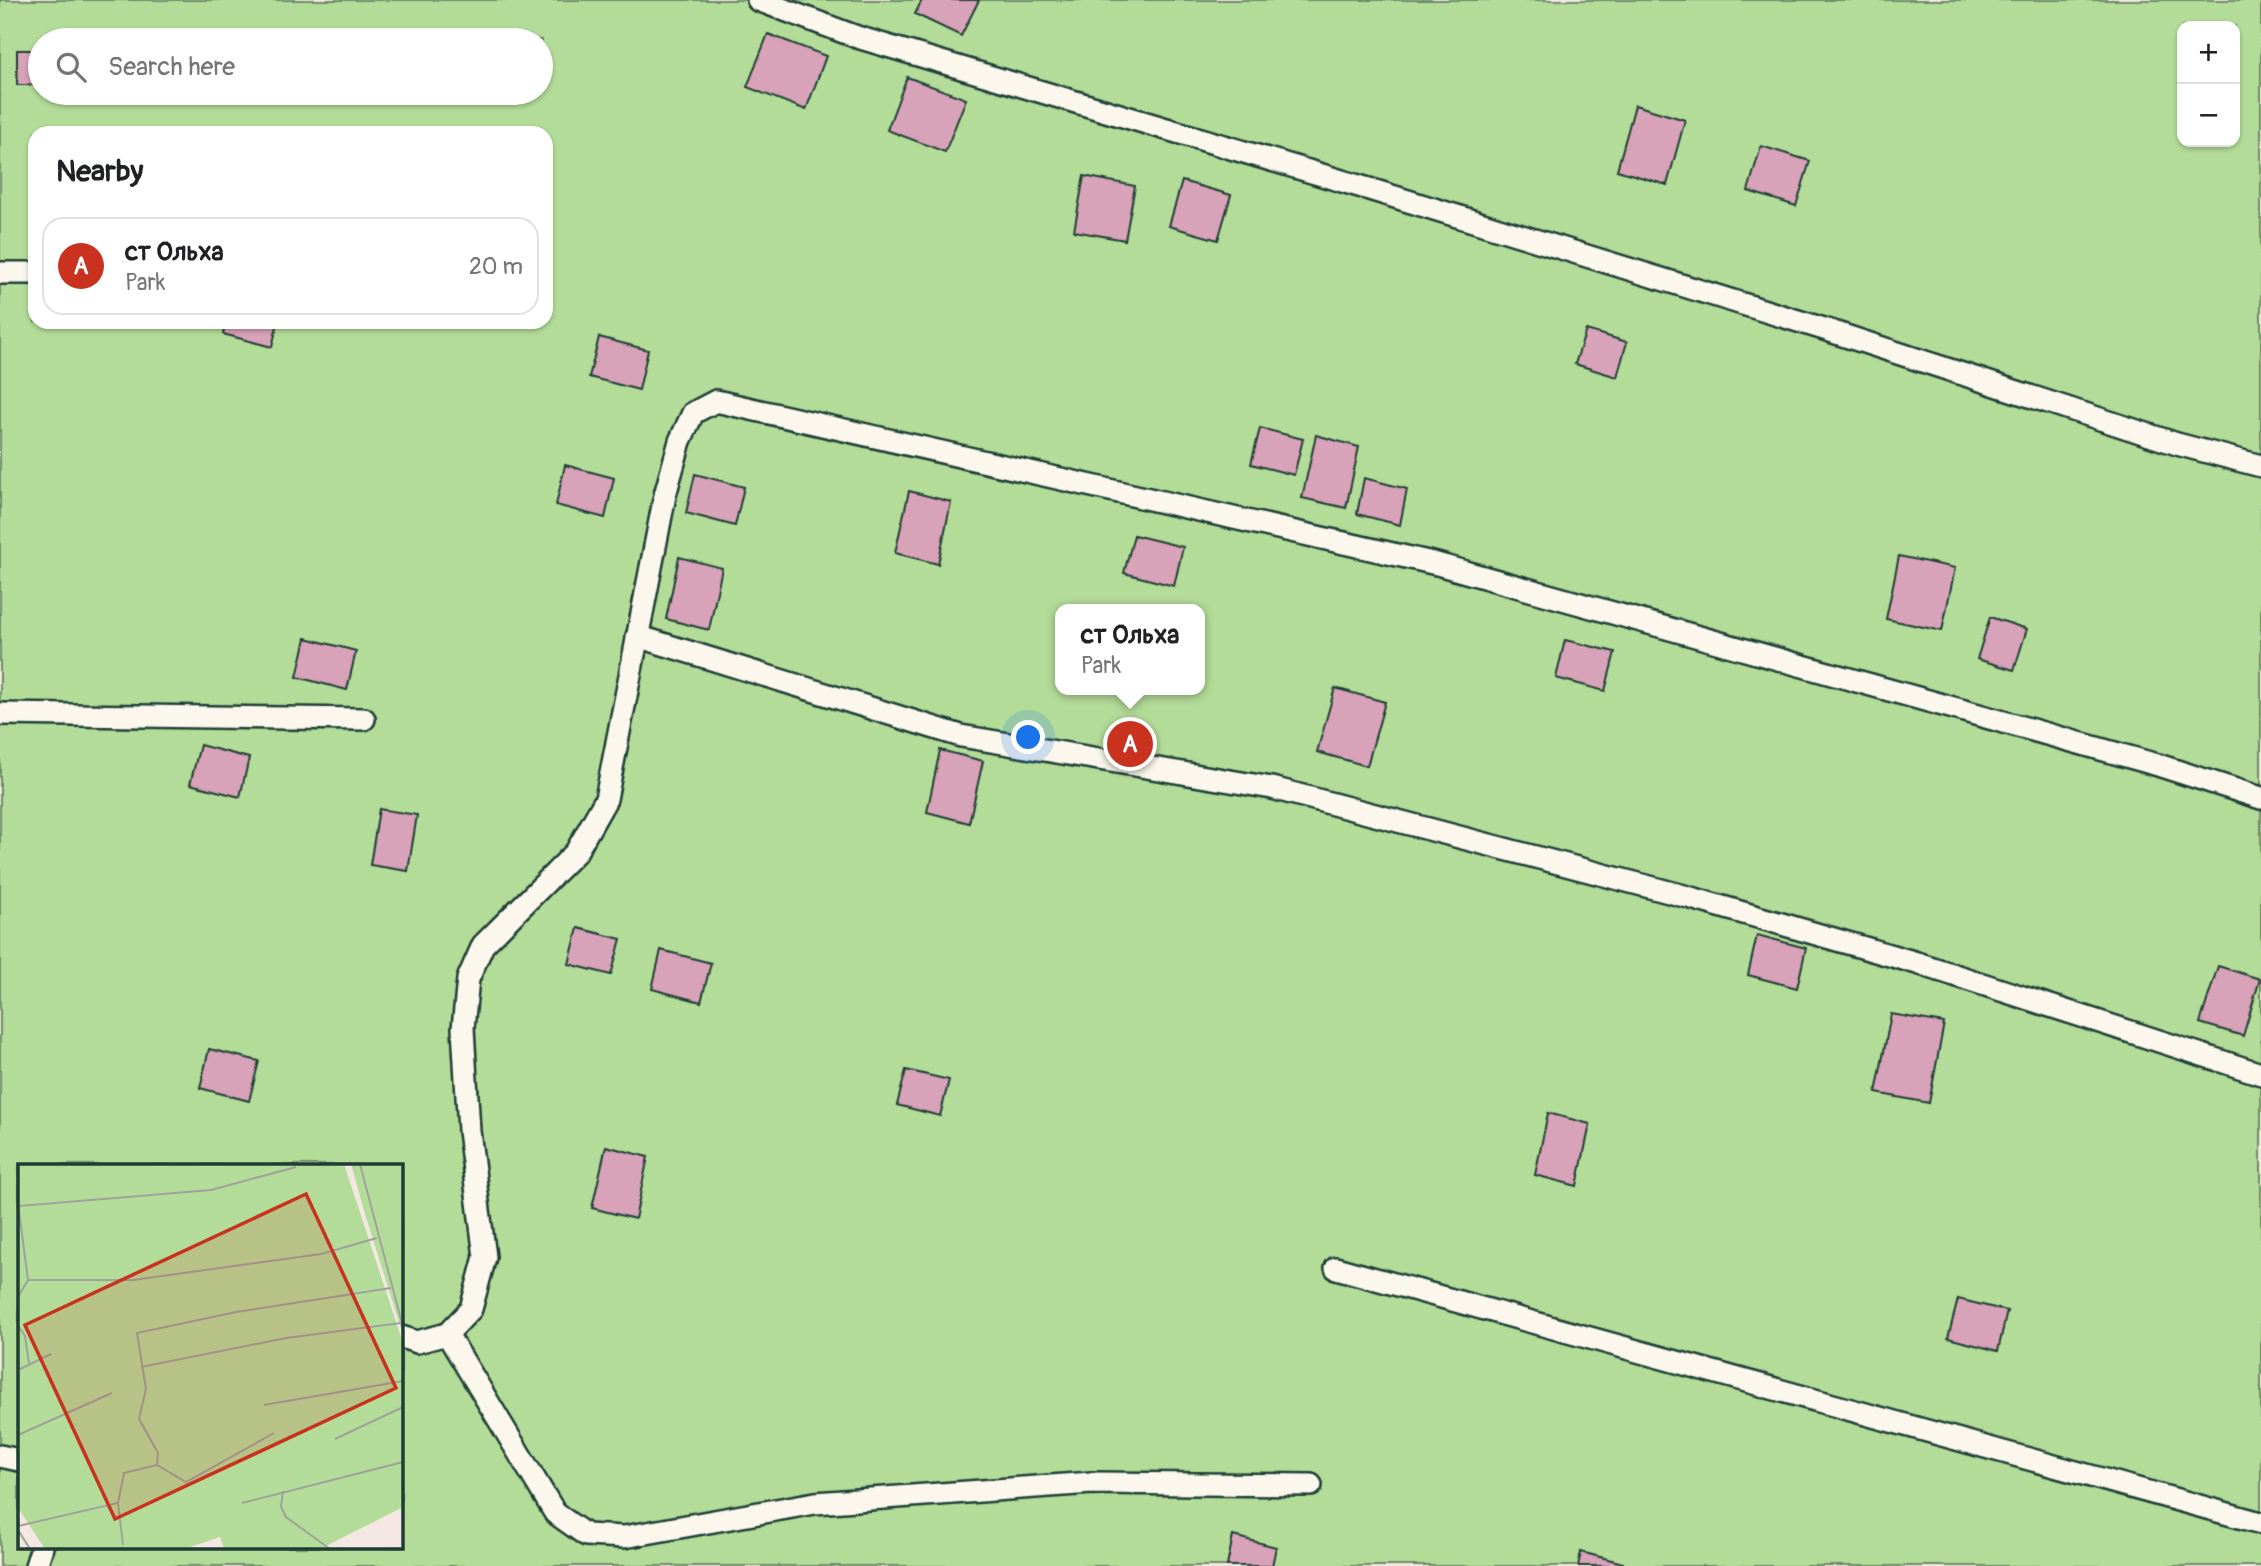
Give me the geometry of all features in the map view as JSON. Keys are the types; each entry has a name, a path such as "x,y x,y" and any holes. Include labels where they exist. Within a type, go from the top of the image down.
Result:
{"lane":[{"path":"758,0 856,37 1369,189 1824,329 2177,444 2261,466"},
{"path":"0,273 28,273"},
{"path":"402,1337 416,1342 447,1334 471,1309 485,1257 469,1131 463,1028 468,979 483,945 576,852 606,799 665,495 680,441 693,413 716,401 1437,565 2158,765 2261,798"},
{"path":"637,636 961,736 1272,788 1688,897 2017,994 2261,1074"},
{"path":"0,714 364,719"},
{"path":"1336,1268 2261,1523"},
{"path":"447,1334 555,1513 586,1535 624,1537 815,1503 1092,1483 1311,1485"},
{"path":"0,1456 18,1460"},
{"path":"36,1566 42,1548"}],"green space":[{"path":"0,0 2261,0 2261,1566 0,1566"}],"building":[{"path":"922,0 979,0 961,36 915,14"},
{"path":"768,34 826,56 806,110 747,87"},
{"path":"17,50 28,50 28,85 17,85"},
{"path":"907,77 966,99 945,152 887,130"},
{"path":"1635,105 1685,120 1667,185 1617,170"},
{"path":"1761,146 1810,161 1796,206 1748,191"},
{"path":"1084,176 1135,186 1125,240 1074,231"},
{"path":"1182,181 1231,195 1218,240 1169,226"},
{"path":"224,329 276,329 272,347 223,334"},
{"path":"1586,330 1627,342 1617,377 1575,364"},
{"path":"599,337 648,350 639,390 589,377"},
{"path":"1260,428 1303,439 1294,475 1251,464"},
{"path":"1316,435 1359,447 1346,508 1302,498"},
{"path":"565,465 614,478 605,518 556,505"},
{"path":"695,474 744,487 735,526 686,513"},
{"path":"1364,478 1407,489 1400,525 1357,514"},
{"path":"909,491 951,502 938,564 895,553"},
{"path":"1134,535 1183,547 1174,586 1124,573"},
{"path":"1899,556 1955,568 1942,631 1886,619"},
{"path":"679,557 722,568 709,630 666,619"},
{"path":"1990,617 2027,629 2014,670 1977,659"},
{"path":"306,638 356,651 347,690 297,677"},
{"path":"1565,640 1615,652 1605,691 1556,678"},
{"path":"1335,688 1385,702 1367,766 1317,752"},
{"path":"200,745 249,758 240,797 190,784"},
{"path":"940,750 983,761 969,823 927,812"},
{"path":"379,809 417,815 408,871 370,865"},
{"path":"578,928 621,939 611,975 569,964"},
{"path":"1757,935 1806,948 1797,988 1748,975"},
{"path":"661,950 711,963 701,1002 652,989"},
{"path":"2218,966 2260,979 2243,1036 2200,1023"},
{"path":"1891,1014 1944,1023 1929,1103 1876,1093"},
{"path":"209,1049 259,1061 249,1101 200,1088"},
{"path":"906,1070 949,1080 940,1116 897,1105"},
{"path":"1548,1113 1590,1124 1577,1186 1535,1175"},
{"path":"606,1146 648,1157 635,1219 592,1208"},
{"path":"1958,1299 2007,1311 1998,1351 1948,1338"},
{"path":"1233,1536 1276,1547 1272,1566 1227,1566"},
{"path":"1581,1552 1623,1563 1622,1566 1578,1566"}],"place":[{"name":"ст Ольха","path":"1130,744"}]}
